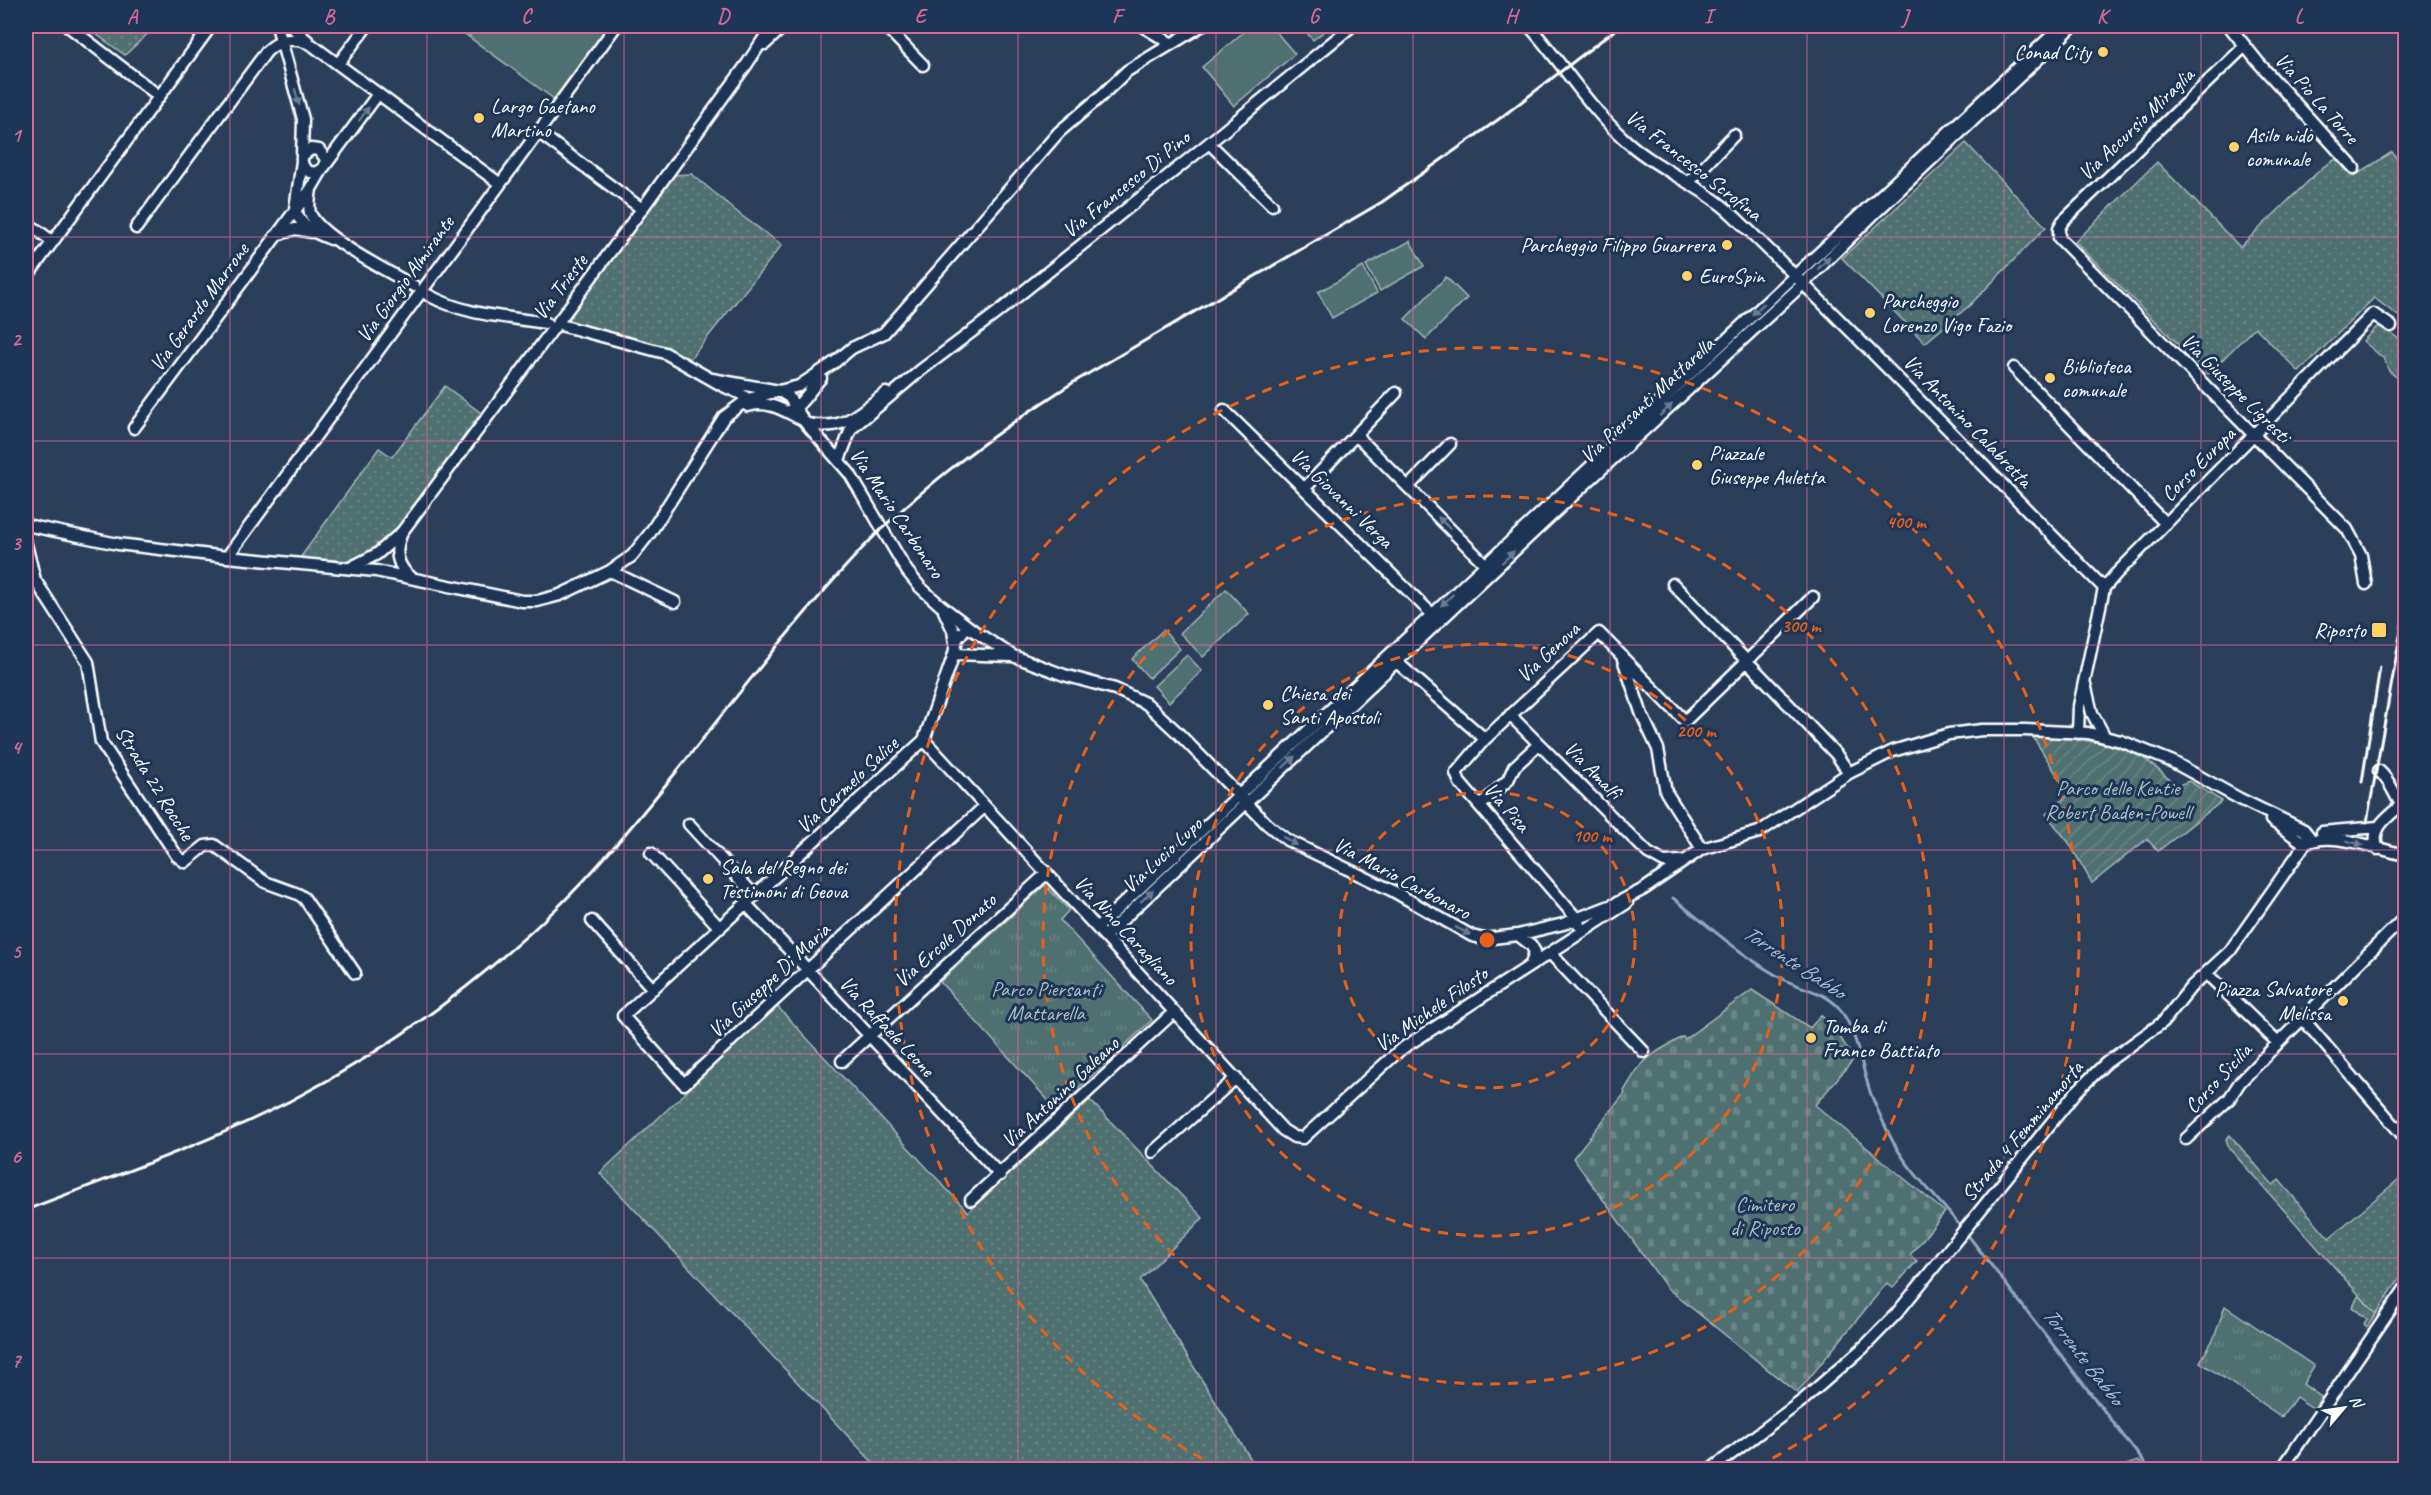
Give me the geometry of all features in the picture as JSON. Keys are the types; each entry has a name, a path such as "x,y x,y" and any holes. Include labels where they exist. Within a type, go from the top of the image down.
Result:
{"street":[{"path":"68,26 159,96"},
{"path":"26,278 211,26"},
{"path":"278,26 303,119 302,158 295,209 300,220 314,232"},
{"path":"290,26 312,45 499,183"},
{"path":"338,64 367,26"},
{"name":"Via Giorgio Almirante","path":"227,557 616,26"},
{"path":"747,64 772,26"},
{"path":"747,64 784,26"},
{"path":"885,26 923,65"},
{"path":"1142,26 1172,44"},
{"path":"724,417 752,402 799,386 852,348 884,333 1059,132 1126,71 1201,26"},
{"name":"Via Francesco Di Pino","path":"921,370 1209,143 1352,26"},
{"name":"Via Francesco Scrofina","path":"1529,26 1622,138 1640,152 1689,182 1730,213 1803,284"},
{"name":"Via Piersanti Mattarella","path":"1243,799 1436,618 1485,564 2062,26"},
{"name":"Via Piersanti Mattarella","path":"1436,618 1476,587 1803,284 2073,26"},
{"name":"Via Pio La Torre","path":"2229,26 2354,168"},
{"path":"136,228 266,52 276,42 282,40 298,40 312,45"},
{"name":"Via Accursio Miraglia","path":"2058,232 2063,221 2245,46"},
{"name":"Via Trieste","path":"346,569 360,565 393,549 402,532 747,64"},
{"name":"Via Gerardo Marrone","path":"134,428 311,189 378,94"},
{"path":"538,132 642,209"},
{"path":"1689,182 1734,135"},
{"path":"1209,143 1272,205"},
{"path":"311,149 319,150 326,159 323,169 315,173 307,171 302,158 311,149"},
{"path":"311,189 309,204 314,220 340,243"},
{"path":"26,222 52,241"},
{"path":"275,236 295,229 314,232 340,243 414,286"},
{"name":"Via Giuseppe Ligresti","path":"2058,232 2064,245 2256,435 2347,529 2361,555 2366,584"},
{"name":"Via Antonino Calabretta","path":"1803,284 1890,369 2104,588"},
{"path":"428,295 479,315 546,323"},
{"name":"Corso Europa","path":"2104,588 2373,314 2391,326"},
{"path":"564,326 665,352 752,402 774,406 805,422 823,427 839,425"},
{"path":"784,410 796,408 835,362"},
{"path":"2014,369 2166,524"},
{"path":"825,443 839,425 921,370"},
{"path":"825,443 839,440 847,434 921,370"},
{"path":"712,379 779,391 789,396 805,422"},
{"path":"26,525 118,544 381,572 537,601 560,595 610,571 627,560 640,547 724,417 732,396 723,386"},
{"path":"1304,489 1396,393"},
{"path":"716,430 752,402"},
{"name":"Via Giovanni Verga","path":"1224,410 1436,618"},
{"name":"Via Mario Carbonaro","path":"805,422 839,460 856,484 907,571 920,587 940,605 1013,656 1064,675 1115,689 1147,704 1178,732 1267,824 1287,840 1391,890 1460,931 1484,939 1518,935 1577,919 1644,889 1702,849 1759,832 1849,773 1893,751 1950,734 1982,730 2025,730 2105,737 2142,748 2173,762 2240,800"},
{"path":"839,460 847,434"},
{"path":"1356,435 1485,564 1486,573 1476,587"},
{"path":"1408,487 1450,444"},
{"name":"Strada 22 Rocche","path":"26,544 35,580 88,662 101,742 177,856 185,862 205,846 214,844 265,882 298,894 304,898 355,973"},
{"path":"381,572 376,563 393,549 401,567 412,578"},
{"path":"610,571 675,603"},
{"path":"1673,584 1836,754 1849,773"},
{"path":"2078,733 2079,706 2104,588"},
{"path":"1622,656 1684,721 1813,597"},
{"path":"940,605 953,630 957,651"},
{"path":"972,629 977,637 975,646 957,651 961,633 972,629"},
{"name":"Via Genova","path":"1456,773 1485,739 1599,633 1622,656 1658,749 1666,792 1702,849"},
{"path":"957,651 1013,656"},
{"name":"Via Carmelo Salice","path":"623,1016 924,740 957,651"},
{"path":"1392,659 1485,739"},
{"path":"2085,684 2092,713 2105,737"},
{"name":"Via Amalfi","path":"1510,715 1648,853 1664,862 1674,863 1683,860"},
{"name":"Via Nino Caragliano","path":"924,740 1288,1135 1303,1138"},
{"path":"1480,806 1508,780 1514,767 1539,744"},
{"path":"2312,839 2378,826 2404,806 2392,785 2379,771"},
{"name":"Via Pisa","path":"1456,773 1460,783 1577,919"},
{"name":"Via Lucio Lupo","path":"1101,932 1243,799"},
{"path":"2240,800 2304,830 2312,839"},
{"path":"2240,800 2312,839 2331,838 2401,855"},
{"name":"Via Giuseppe Di Maria","path":"623,1016 684,1084 985,806"},
{"path":"689,824 755,896"},
{"path":"2378,826 2375,843 2378,849"},
{"name":"Strada 4 Femminamorta","path":"1710,1470 1803,1400 1863,1348 1897,1312 2077,1091 2106,1063 2163,1022 2206,972 2241,938 2312,839"},
{"path":"651,853 720,928"},
{"name":"Via Ercole Donato","path":"842,1061 1047,873"},
{"name":"Via Michele Filosto","path":"1303,1138 1400,1050 1615,912 1644,889"},
{"name":"Via Raffaele Leone","path":"746,904 1000,1175"},
{"name":"Corso Sicilia","path":"2186,1139 2229,1099 2240,1082 2406,916"},
{"path":"1577,919 1582,933"},
{"path":"591,921 653,989"},
{"path":"1518,935 1531,945 1534,952 1531,964"},
{"path":"1551,954 1644,1052"},
{"path":"2206,972 2278,1043"},
{"name":"Via Antonino Galeano","path":"971,1200 1174,1012"},
{"path":"2304,1019 2406,1140"},
{"path":"1153,1152 1236,1078"},
{"path":"2281,1470 2406,1287"}],"green space":[{"path":"85,26 156,26 125,55"},
{"path":"453,26 477,26 469,37"},
{"path":"477,26 608,26 554,99 469,37"},
{"path":"1251,26 1271,26 1295,54 1234,106 1202,67"},
{"path":"1301,26 1331,26 1313,40"},
{"path":"1966,143 2046,227 1970,305 1925,343 1842,258"},
{"path":"2392,152 2405,171 2405,321 2374,298 2299,372 2255,327 2208,374 2075,242 2157,162 2240,247 2323,167 2336,159 2353,177"},
{"path":"692,174 742,216 782,245 690,359 647,341 567,322 671,175"},
{"path":"1410,241 1424,266 1380,291 1366,265"},
{"path":"1363,267 1377,293 1332,318 1318,292"},
{"path":"1446,277 1467,298 1426,339 1405,319"},
{"path":"2379,325 2402,341 2405,337 2405,384 2389,371 2384,359 2363,341"},
{"path":"445,386 481,413 392,535 368,555 354,561 300,558 379,448 392,457"},
{"path":"1226,589 1249,614 1203,657 1180,633"},
{"path":"1163,630 1180,649 1149,678 1132,659"},
{"path":"1187,655 1202,671 1169,702 1154,686"},
{"name":"Parco delle Kentie Robert Baden-Powell","path":"2033,737 2075,739 2117,747 2143,758 2176,786 2189,781 2222,801 2158,851 2147,839 2092,883 2069,843 2046,814 2069,794"},
{"name":"Parco Piersanti Mattarella","path":"1045,885 1069,910 1060,920 1152,1020 1056,1109 940,982"},
{"name":"Cimitero di Riposto","path":"1752,990 1810,1028 1821,1015 1838,1034 1854,1059 1815,1105 1945,1212 1910,1255 1917,1261 1893,1288 1887,1283 1797,1393 1667,1288 1573,1158 1625,1093 1624,1091 1643,1063 1666,1046 1683,1037 1685,1039"},
{"path":"777,1006 968,1212 1090,1100 1203,1218 1140,1280 1257,1469 879,1469 600,1173"},
{"path":"2230,1135 2273,1185 2279,1180 2329,1238 2405,1174 2405,1270 2376,1314 2229,1148 2226,1139"},
{"path":"2359,1295 2376,1314 2367,1327 2364,1324 2367,1319 2352,1307"},
{"path":"2225,1306 2314,1366 2303,1384 2321,1397 2314,1409 2296,1397 2282,1417 2200,1362 2214,1338"},
{"path":"2138,1461 2149,1469 2126,1469 2124,1466"}],"waterway":[{"name":"Torrente Babbo","path":"1673,898 1758,964 1787,981 1828,998 1839,1008 1851,1028 1872,1097 1896,1147 1904,1160 1961,1227"},
{"name":"Torrente Babbo","path":"1967,1234 2150,1470"}],"railway":[{"path":"26,1210 160,1159 258,1117 327,1081 432,1013 498,961 576,889 634,823 824,591 871,539 925,489 1013,422 1074,382 1382,202 1499,119 1620,26"},
{"path":"2367,822 2406,602"},
{"path":"2362,782 2380,667"}],"place":[{"name":"Conad City","path":"2103,52"},
{"name":"Largo Gaetano Martino","path":"479,118"},
{"name":"Asilo nido comunale","path":"2234,147"},
{"name":"Parcheggio Filippo Guarrera","path":"1727,245"},
{"name":"EuroSpin","path":"1687,276"},
{"name":"Parcheggio Lorenzo Vigo Fazio","path":"1870,313"},
{"name":"Biblioteca comunale","path":"2050,378"},
{"name":"Piazzale Giuseppe Auletta","path":"1697,465"},
{"name":"Riposto","path":"2379,630"},
{"name":"Chiesa dei Santi Apostoli","path":"1268,705"},
{"name":"Sala del Regno dei Testimoni di Geova","path":"708,879"},
{"name":"Piazza Salvatore Melissa","path":"2343,1001"},
{"name":"Tomba di Franco Battiato","path":"1811,1038"}]}
